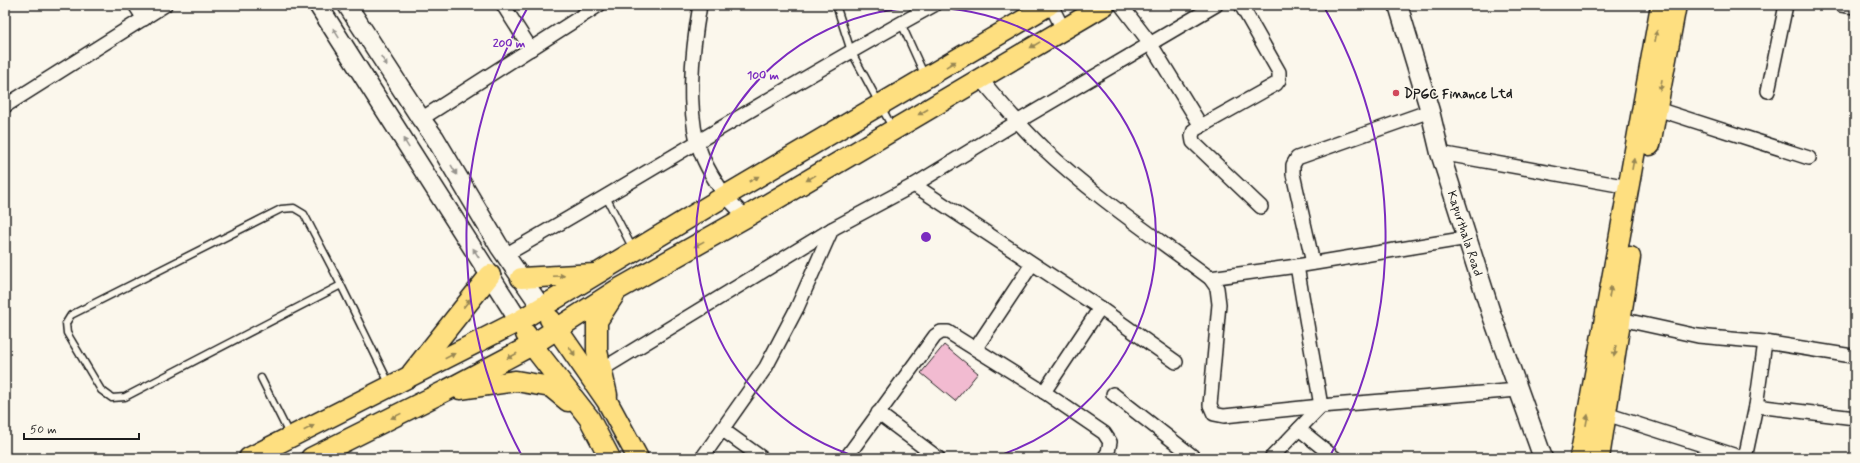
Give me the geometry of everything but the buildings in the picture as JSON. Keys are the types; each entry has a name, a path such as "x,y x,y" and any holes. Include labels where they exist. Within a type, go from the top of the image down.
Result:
{"main road":[{"path":"250,458 542,308 725,196 1050,5"},
{"path":"311,458 447,390 532,345 617,290 746,217 1105,5"},
{"path":"1580,458 1661,5"},
{"path":"1599,458 1632,241 1676,5"},
{"path":"521,278 598,274"},
{"path":"408,377 490,275"},
{"path":"611,409 597,351 597,322 617,290"},
{"path":"542,308 611,409 638,458"},
{"path":"519,321 532,345 589,418 610,458"},
{"path":"447,390 516,381 551,387 589,418"}],"street":[{"path":"135,5 144,19"},
{"path":"5,106 165,5"},
{"path":"318,5 519,321"},
{"path":"347,5 435,138 505,255 542,308"},
{"path":"421,118 599,5"},
{"path":"700,5 693,61 692,112 697,141 706,163 725,196 746,217"},
{"path":"505,255 606,197 697,141 851,51 934,5"},
{"path":"1050,5 1063,29"},
{"path":"1121,5 1150,44 1201,126"},
{"path":"601,370 832,229 914,184 1216,5"},
{"path":"1241,5 1279,72 1279,80 1276,84 1194,130 1192,136 1193,142 1261,207"},
{"name":"Kapurthala Road","path":"1398,5 1430,111 1440,153 1518,390 1543,458"},
{"path":"1768,91 1786,5"},
{"path":"1841,5 1855,7"},
{"path":"504,6 531,49"},
{"path":"980,78 1017,122 1043,148 1082,182 1210,278 1217,288 1219,304 1210,405 1214,414 1224,416 1321,406 1518,390"},
{"path":"1657,109 1810,158"},
{"path":"1313,263 1293,174 1295,160 1430,111"},
{"path":"1440,153 1629,187"},
{"path":"914,184 1100,308 1176,362"},
{"path":"702,458 766,367 797,308 832,229"},
{"path":"1210,278 1297,266 1468,238"},
{"path":"976,348 1032,264"},
{"path":"1297,266 1321,406"},
{"path":"1044,392 1100,308"},
{"path":"1620,319 1698,336 1765,342 1852,356"},
{"path":"846,458 935,336 941,332 948,332 976,348 1044,392 1104,433 1110,442 1108,452 1104,458"},
{"path":"1606,414 1744,458 1756,406 1765,342"},
{"path":"1113,394 1195,458"},
{"path":"1271,458 1321,406"},
{"path":"1756,406 1855,418"},
{"path":"878,413 938,458"},
{"path":"1299,429 1335,458"},
{"path":"723,430 762,458"}],"lane":[{"path":"836,5 851,51 893,129"},
{"path":"901,23 926,79"},
{"path":"606,197 635,252"},
{"path":"341,285 125,397 112,398 101,390 67,332 66,323 72,315 281,209 294,208 304,214 341,285 390,386"},
{"path":"261,378 290,437"}],"place":[{"name":"DPGC Finance Ltd","path":"1396,93"}]}
